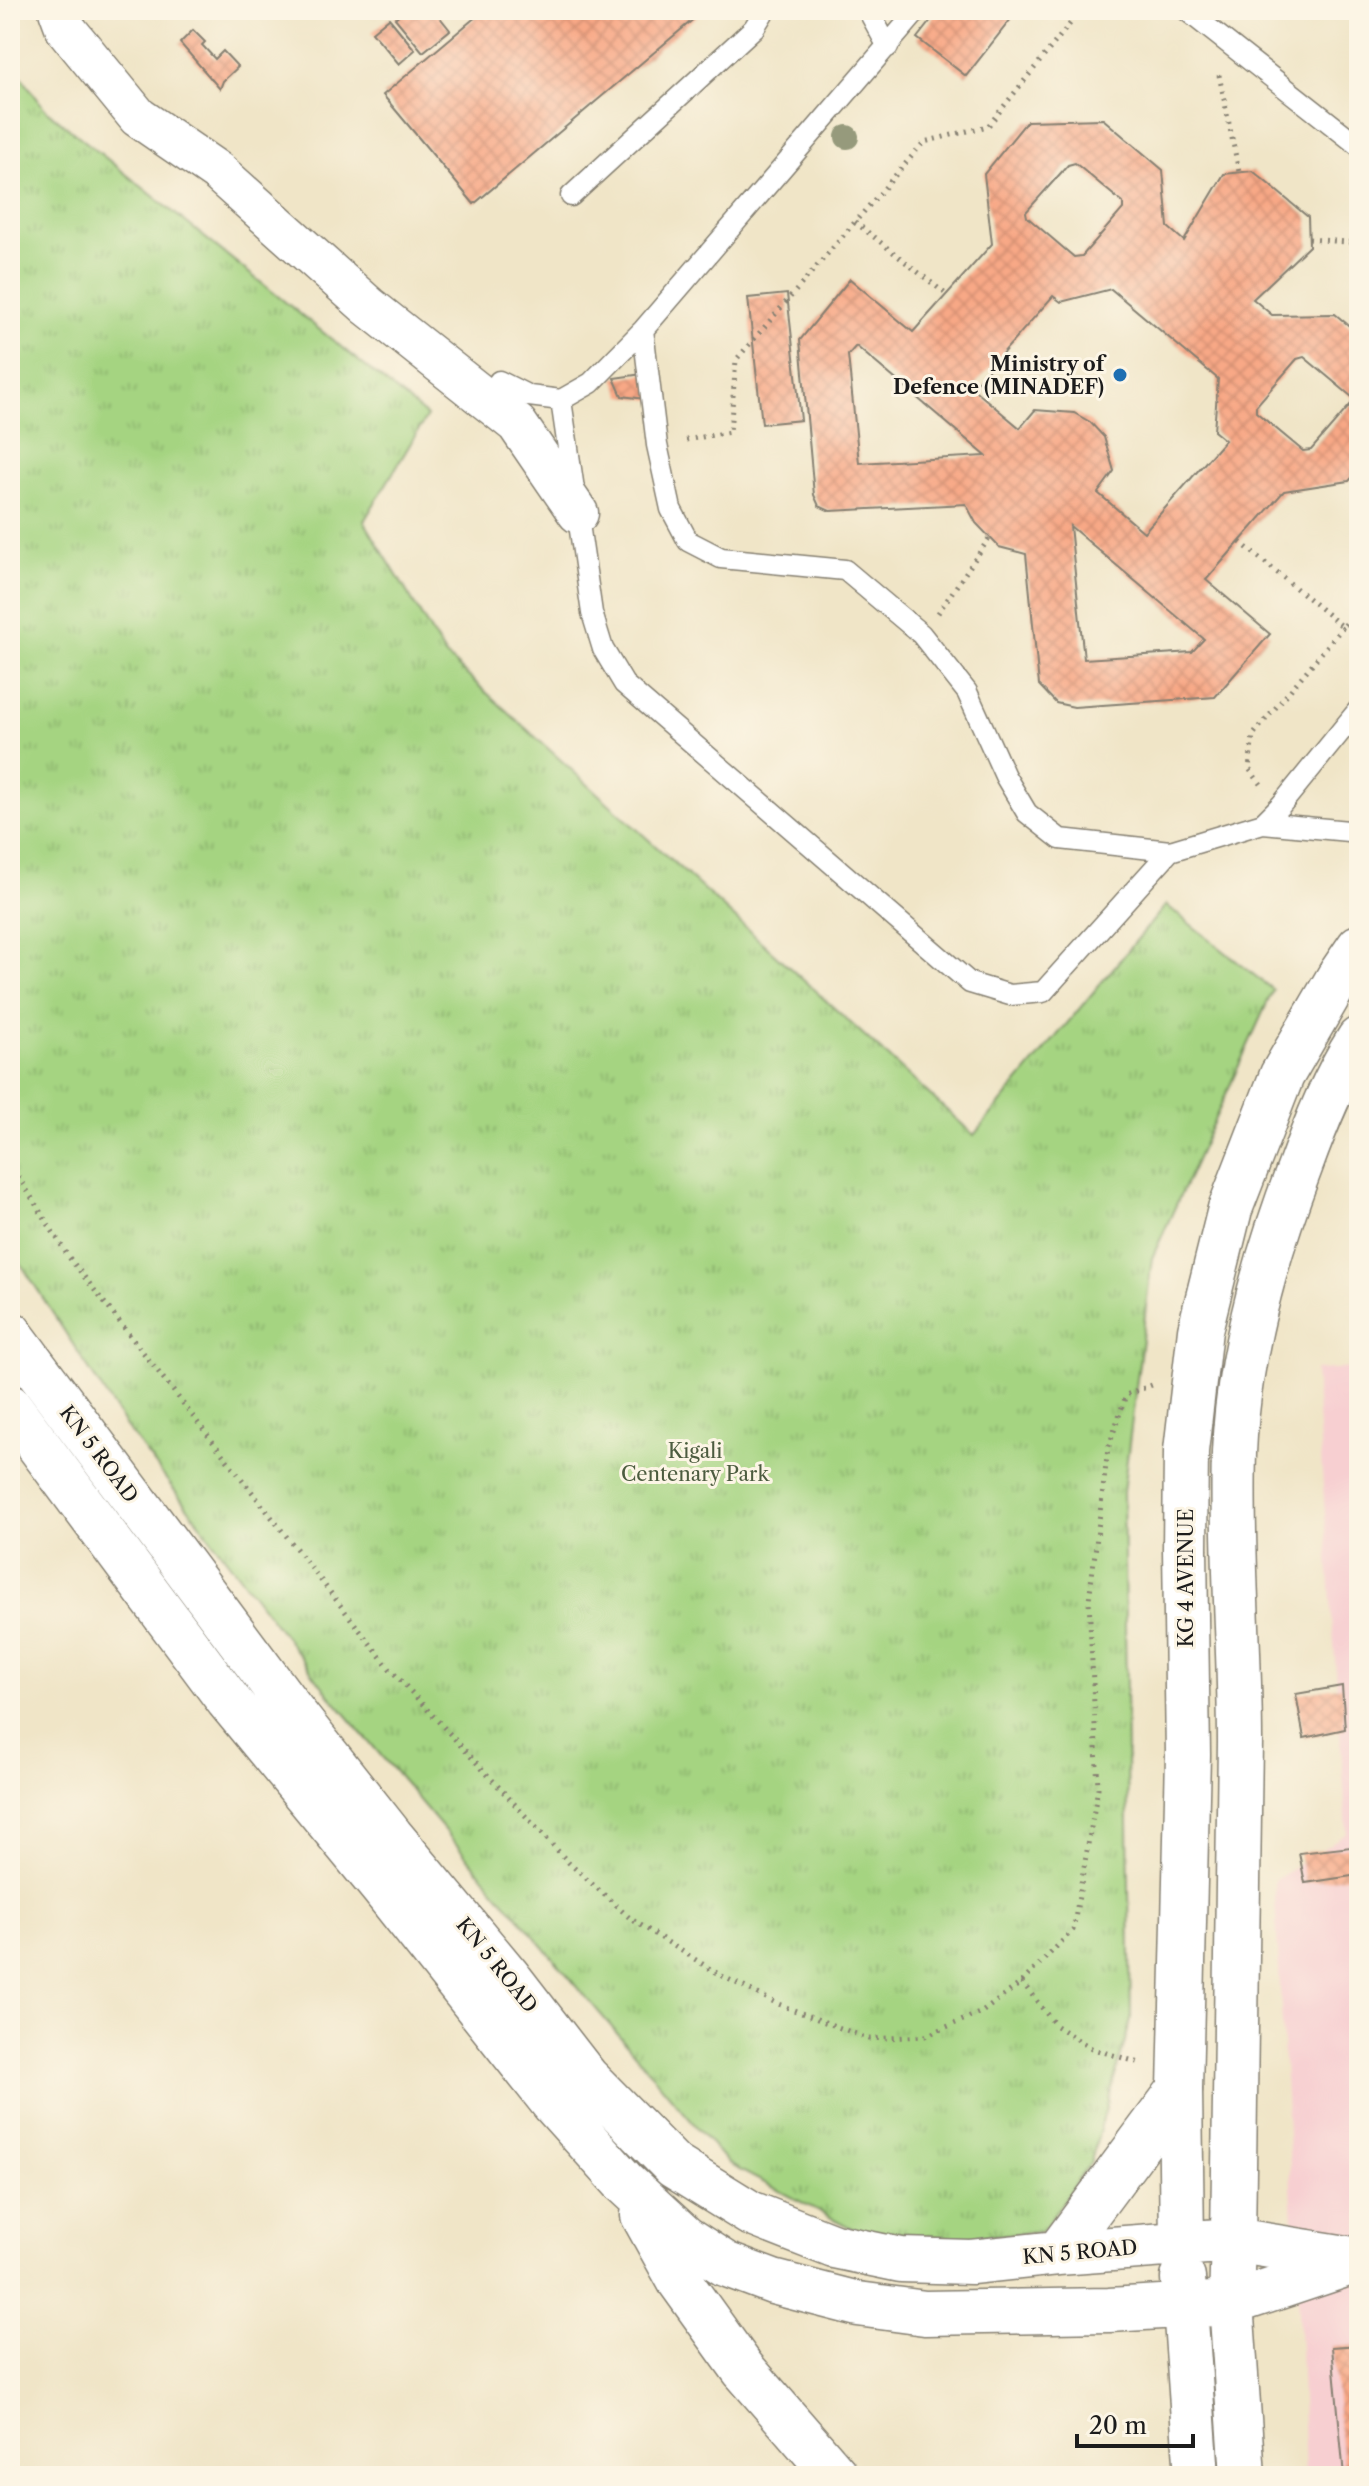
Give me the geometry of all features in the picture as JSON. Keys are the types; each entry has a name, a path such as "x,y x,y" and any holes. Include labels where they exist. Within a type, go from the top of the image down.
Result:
{"main road":[{"name":"KG 4 AVENUE","path":"1182,2244 1180,2080 1188,1755 1186,1451 1200,1330 1230,1209 1282,1075 1359,947"},
{"path":"1243,2476 1231,2303 1240,1750 1240,1680 1233,1560 1234,1450 1245,1352 1273,1236 1314,1129 1355,1052"},
{"name":"KN 5 ROAD","path":"10,1333 292,1711 391,1836 507,1975 586,2077 674,2166 750,2213 834,2246 901,2260 971,2262 1233,2240 1359,2260"},
{"name":"KN 5 ROAD","path":"10,1407 228,1700 382,1887 553,2103 624,2182 685,2238 725,2264 773,2282 858,2304 925,2313 1231,2303 1359,2260"},
{"path":"1188,1755 1240,1750"},
{"path":"1058,2253 1180,2080"},
{"path":"624,2182 679,2280 743,2369 836,2476"},
{"path":"1182,2244 1197,2476"}],"street":[{"path":"59,10 66,29 138,117 218,172 368,306 517,424 578,513"}],"lane":[{"path":"571,196 754,28 765,10"},
{"path":"868,10 888,47"},
{"path":"499,381 529,396 561,400 591,383 643,330 918,10"},
{"path":"1186,10 1359,146"},
{"path":"643,330 657,445 671,509 688,541 721,558 845,570 921,634 967,692 1005,776 1027,813 1060,839 1170,851 1263,823 1359,832"},
{"path":"561,400 592,613 603,649 624,684 970,983 1010,995 1043,992 1170,851"},
{"path":"1263,823 1359,709"}],"path":[{"path":"657,445 730,432 736,360 924,142 988,126 1081,10"},
{"path":"1210,29 1239,172"},
{"path":"855,222 947,295"},
{"path":"1309,239 1359,243"},
{"path":"921,634 990,537"},
{"path":"1240,542 1343,627"},
{"path":"1281,805 1249,769 1253,735 1359,608"},
{"path":"10,1163 68,1256 390,1669 569,1863 631,1919 720,1975 766,1999 869,2039 925,2036 982,2012 1022,1982 1073,1930 1098,1788 1089,1600 1108,1449 1126,1395 1196,1369"},
{"path":"1022,1982 1056,2026 1093,2049 1180,2080"}],"shaded area":[{"path":"1359,1368 1359,2476 1305,2476 1274,1881 1347,1833 1315,1370"}],"green space":[{"name":"Kigali Centenary Park","path":"10,61 45,109 427,416 364,521 445,655 974,1135 1166,905 1273,990 1152,1258 1123,1492 1131,2020 1091,2161 1042,2232 954,2238 855,2230 728,2164 327,1692 125,1425 10,1247"}],"building":[{"path":"404,10 434,10 450,30 423,52 395,18"},
{"path":"484,10 702,12 474,204 383,95"},
{"path":"939,10 1018,10 966,76 917,38"},
{"path":"389,18 415,50 399,64 372,32"},
{"path":"193,30 215,59 223,51 238,67 223,81 220,89 180,43"},
{"path":"1103,119 1163,170 1168,227 1184,241 1224,174 1253,171 1308,217 1309,246 1253,299 1272,315 1335,314 1359,334 1359,470 1349,481 1284,491 1206,580 1270,634 1215,697 1074,707 1056,703 1039,685 1026,554 999,547 976,523 966,504 830,511 819,506 814,495 800,340 850,279 913,332 992,244 984,174 1027,121","holes":["1075,163 1123,203 1123,209 1082,256 1074,257 1027,217 1026,212 1068,165","1111,289 1218,379 1214,431 1225,440 1144,532 1098,493 1114,471 1104,437 1090,422 1074,413 1035,410 1020,428 972,388 1053,296 1061,302","856,346 986,456 859,463 848,355","1304,357 1352,397 1352,403 1311,450 1303,451 1256,412 1256,406 1297,359","1070,526 1204,639 1192,652 1084,659"]},
{"path":"787,294 801,420 762,424 748,298"},
{"path":"657,372 661,401 622,396 614,378"},
{"path":"1342,1686 1345,1729 1304,1738 1296,1694"},
{"path":"1359,1846 1359,1875 1305,1883 1299,1853"},
{"path":"1359,2345 1359,2476 1344,2476 1332,2347"}],"place":[{"name":"Ministry of Defence (MINADEF)","path":"1120,375"}]}
